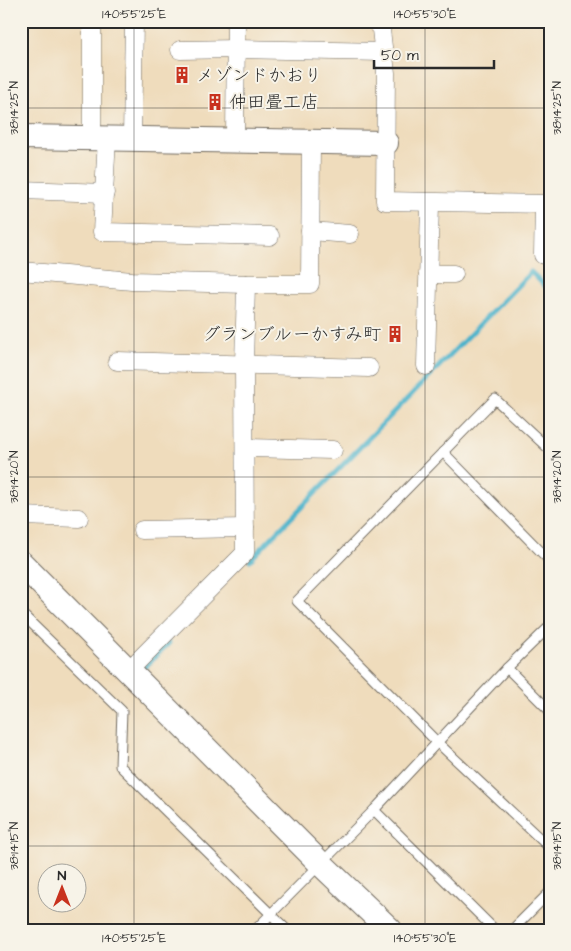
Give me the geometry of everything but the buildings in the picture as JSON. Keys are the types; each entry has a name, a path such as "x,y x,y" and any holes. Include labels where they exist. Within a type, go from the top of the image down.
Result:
{"street":[{"path":"92,21 105,193 102,232 270,236"},
{"path":"132,137 134,21"},
{"path":"234,140 236,21"},
{"path":"380,21 386,73 385,201 547,204 543,255"},
{"path":"180,50 384,52"},
{"path":"21,136 386,143"},
{"path":"21,272 132,281 310,284 311,141"},
{"path":"21,190 105,193"},
{"path":"426,366 430,203"},
{"path":"310,231 350,234"},
{"path":"428,274 454,274"},
{"path":"129,670 245,553 244,365 246,284"},
{"path":"117,361 368,368"},
{"path":"245,448 333,450"},
{"path":"21,516 79,518"},
{"path":"142,530 245,528"},
{"path":"21,563 320,863 390,930"}],"lane":[{"path":"550,450 495,399 297,600 438,742 550,848"},
{"path":"443,452 550,561"},
{"path":"21,613 122,711 120,766 287,930"},
{"path":"255,930 374,810 507,668 550,626"},
{"path":"507,668 550,711"},
{"path":"374,810 495,930"},
{"path":"512,930 550,892"},
{"path":"21,922 29,930"}],"waterway":[{"path":"250,560 531,272 550,291"},
{"path":"143,669 169,643"}],"place":[{"name":"メゾンドかおり","path":"182,75"},
{"name":"仲田畳工店","path":"215,102"},
{"name":"グランブルーかすみ町","path":"395,334"}]}
